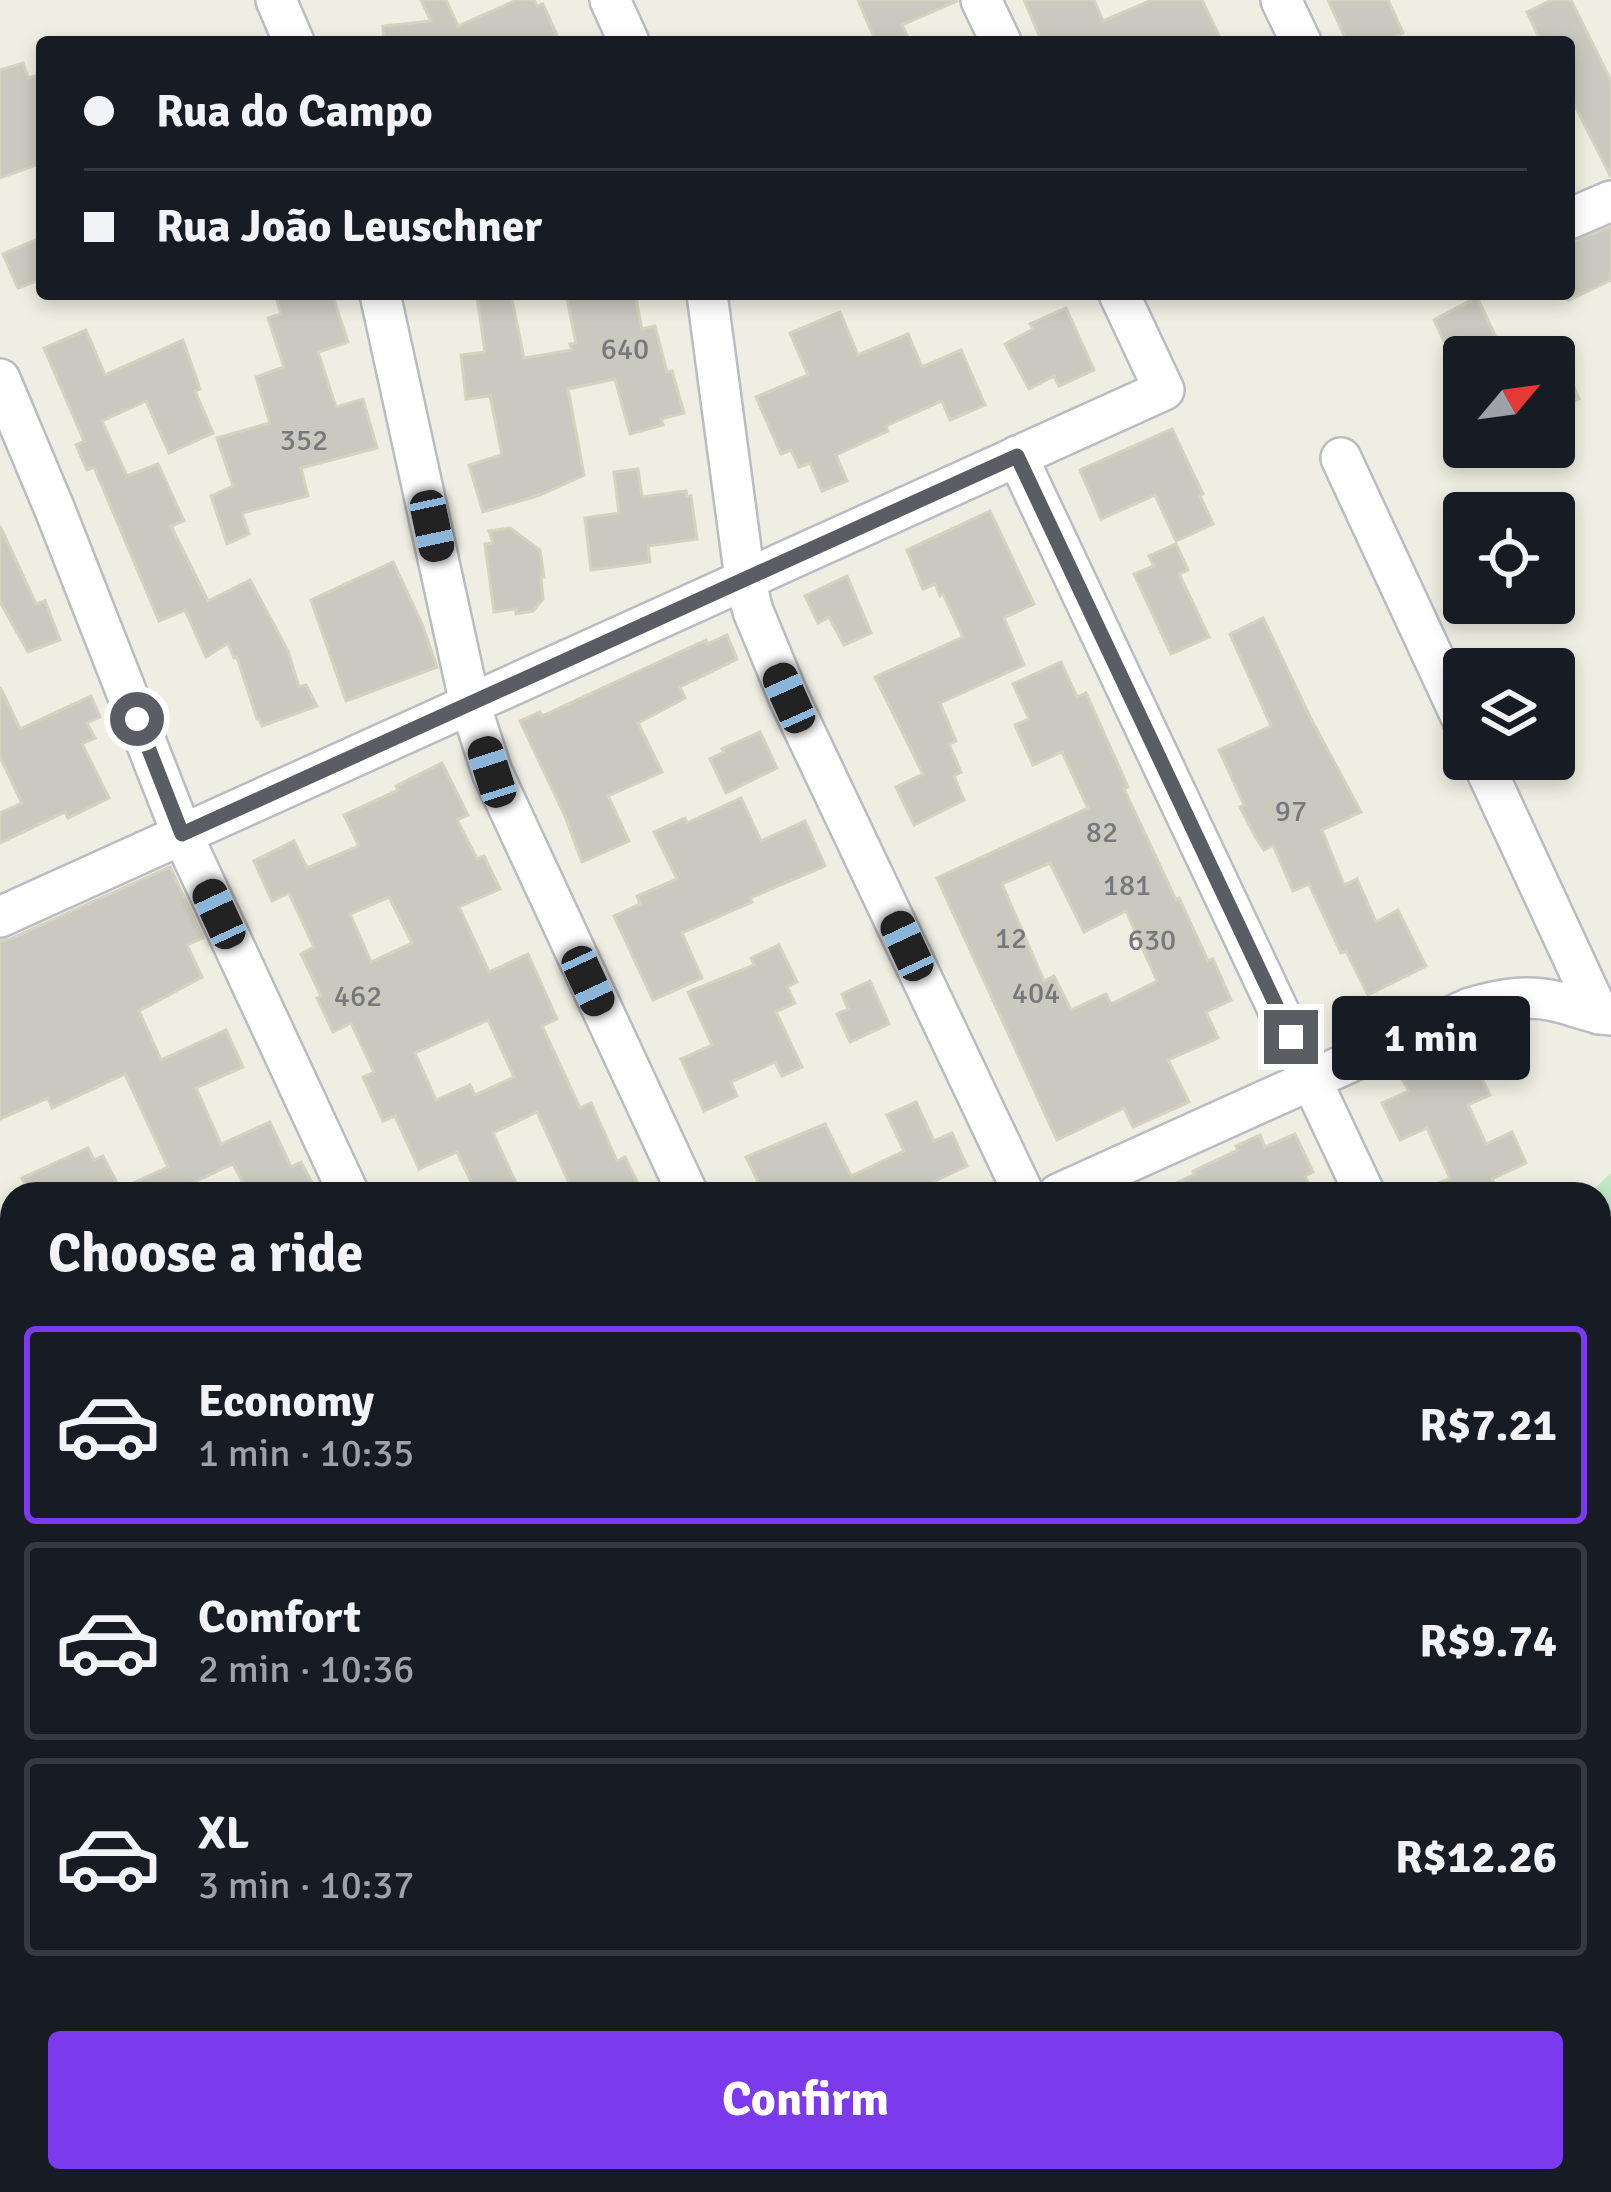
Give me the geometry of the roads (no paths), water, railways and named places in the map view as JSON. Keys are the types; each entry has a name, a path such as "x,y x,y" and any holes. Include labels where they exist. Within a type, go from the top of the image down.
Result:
{"street":[{"path":"276,0 291,36"},
{"path":"610,0 626,36"},
{"path":"981,0 998,36"},
{"path":"1281,0 1298,36"},
{"path":"1575,216 1611,201"},
{"path":"381,300 470,704 492,772 682,1182"},
{"path":"708,300 753,611 789,698 1018,1182"},
{"path":"0,916 1164,390 1122,300"},
{"path":"0,379 182,834 343,1182"},
{"path":"1017,456 1359,1182"},
{"path":"1341,458 1443,678"},
{"path":"1491,780 1605,1014"},
{"path":"1084,1182 1439,1020 1502,999 1532,997 1605,1014"}]}
